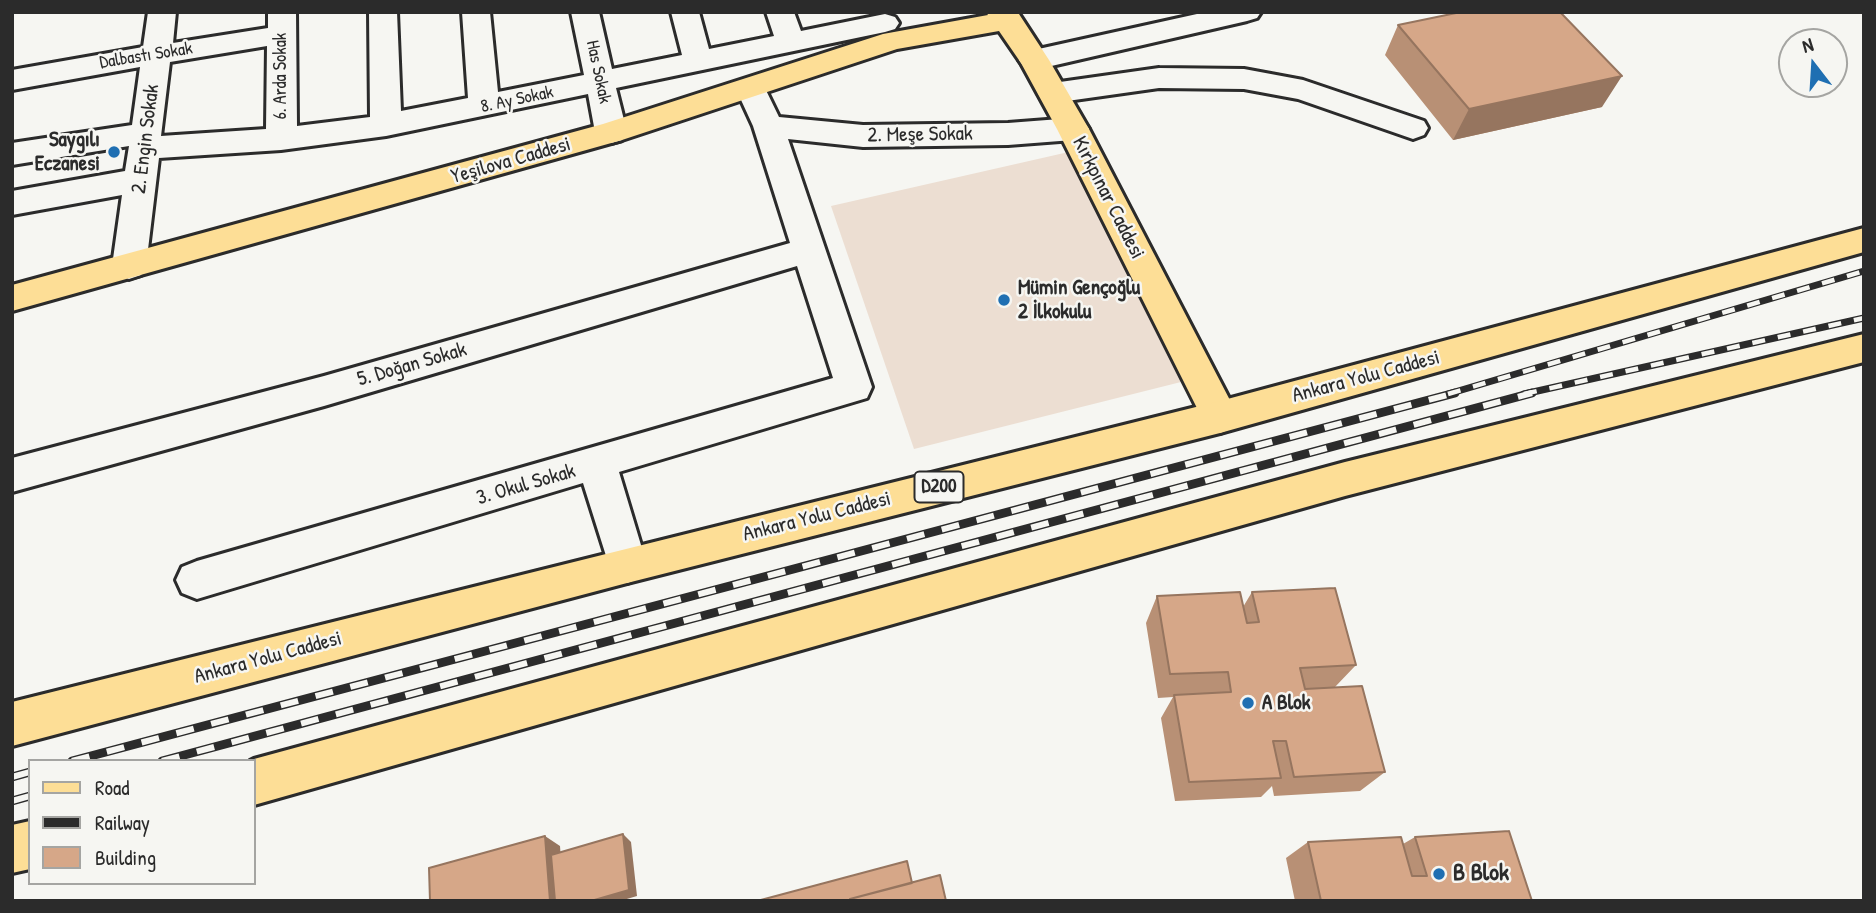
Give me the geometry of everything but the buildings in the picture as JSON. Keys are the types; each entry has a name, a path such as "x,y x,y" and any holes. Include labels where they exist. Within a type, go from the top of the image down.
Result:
{"main road":[{"name":"Kırkpınar Caddesi","path":"1005,15 1073,130 1220,417"},
{"name":"Yeşilova Caddesi","path":"12,298 611,132 751,89 886,25 1005,15"},
{"name":"Ankara Yolu Caddesi","path":"12,724 627,565 1220,417 1864,240"},
{"path":"256,781 1345,479 1864,348"}],"street":[{"name":"2. Engin Sokak","path":"129,266 162,12"},
{"path":"383,12 386,125"},
{"path":"477,12 484,107"},
{"name":"Has Sokak","path":"584,12 611,132"},
{"path":"685,12 698,62"},
{"path":"780,12 791,43"},
{"path":"1034,60 1247,12"},
{"name":"Dalbastı Sokak","path":"12,80 156,54 281,24"},
{"name":"6. Arda Sokak","path":"281,24 281,139"},
{"name":"8. Ay Sokak","path":"12,154 146,141 281,139 386,125 886,25"},
{"path":"1053,93 1168,77 1244,79 1303,90 1413,128"},
{"path":"751,89 768,126 810,250"},
{"name":"2. Meşe Sokak","path":"768,126 863,136 1008,134 1073,130"},
{"path":"12,203 141,180"},
{"name":"3. Okul Sokak","path":"197,580 597,465 854,387 810,250"},
{"name":"5. Doğan Sokak","path":"12,475 338,387 810,250"},
{"path":"597,465 627,565"}],"shaded area":[{"name":"Mümin Gençoğlu 2 İlkokulu","path":"1073,151 1110,218 1181,382 914,449 831,206"}],"railway":[{"path":"1448,394 1864,271"},
{"path":"1524,394 1864,318"},
{"path":"80,759 1455,393"},
{"path":"169,759 1532,393"},
{"path":"12,777 28,773"},
{"path":"12,801 28,797"}],"place":[{"name":"Saygılı Eczanesi","path":"114,152"},
{"name":"Mümin Gençoğlu 2 İlkokulu","path":"1004,300"},
{"name":"A Blok","path":"1248,703"},
{"name":"B Blok","path":"1439,874"}]}
